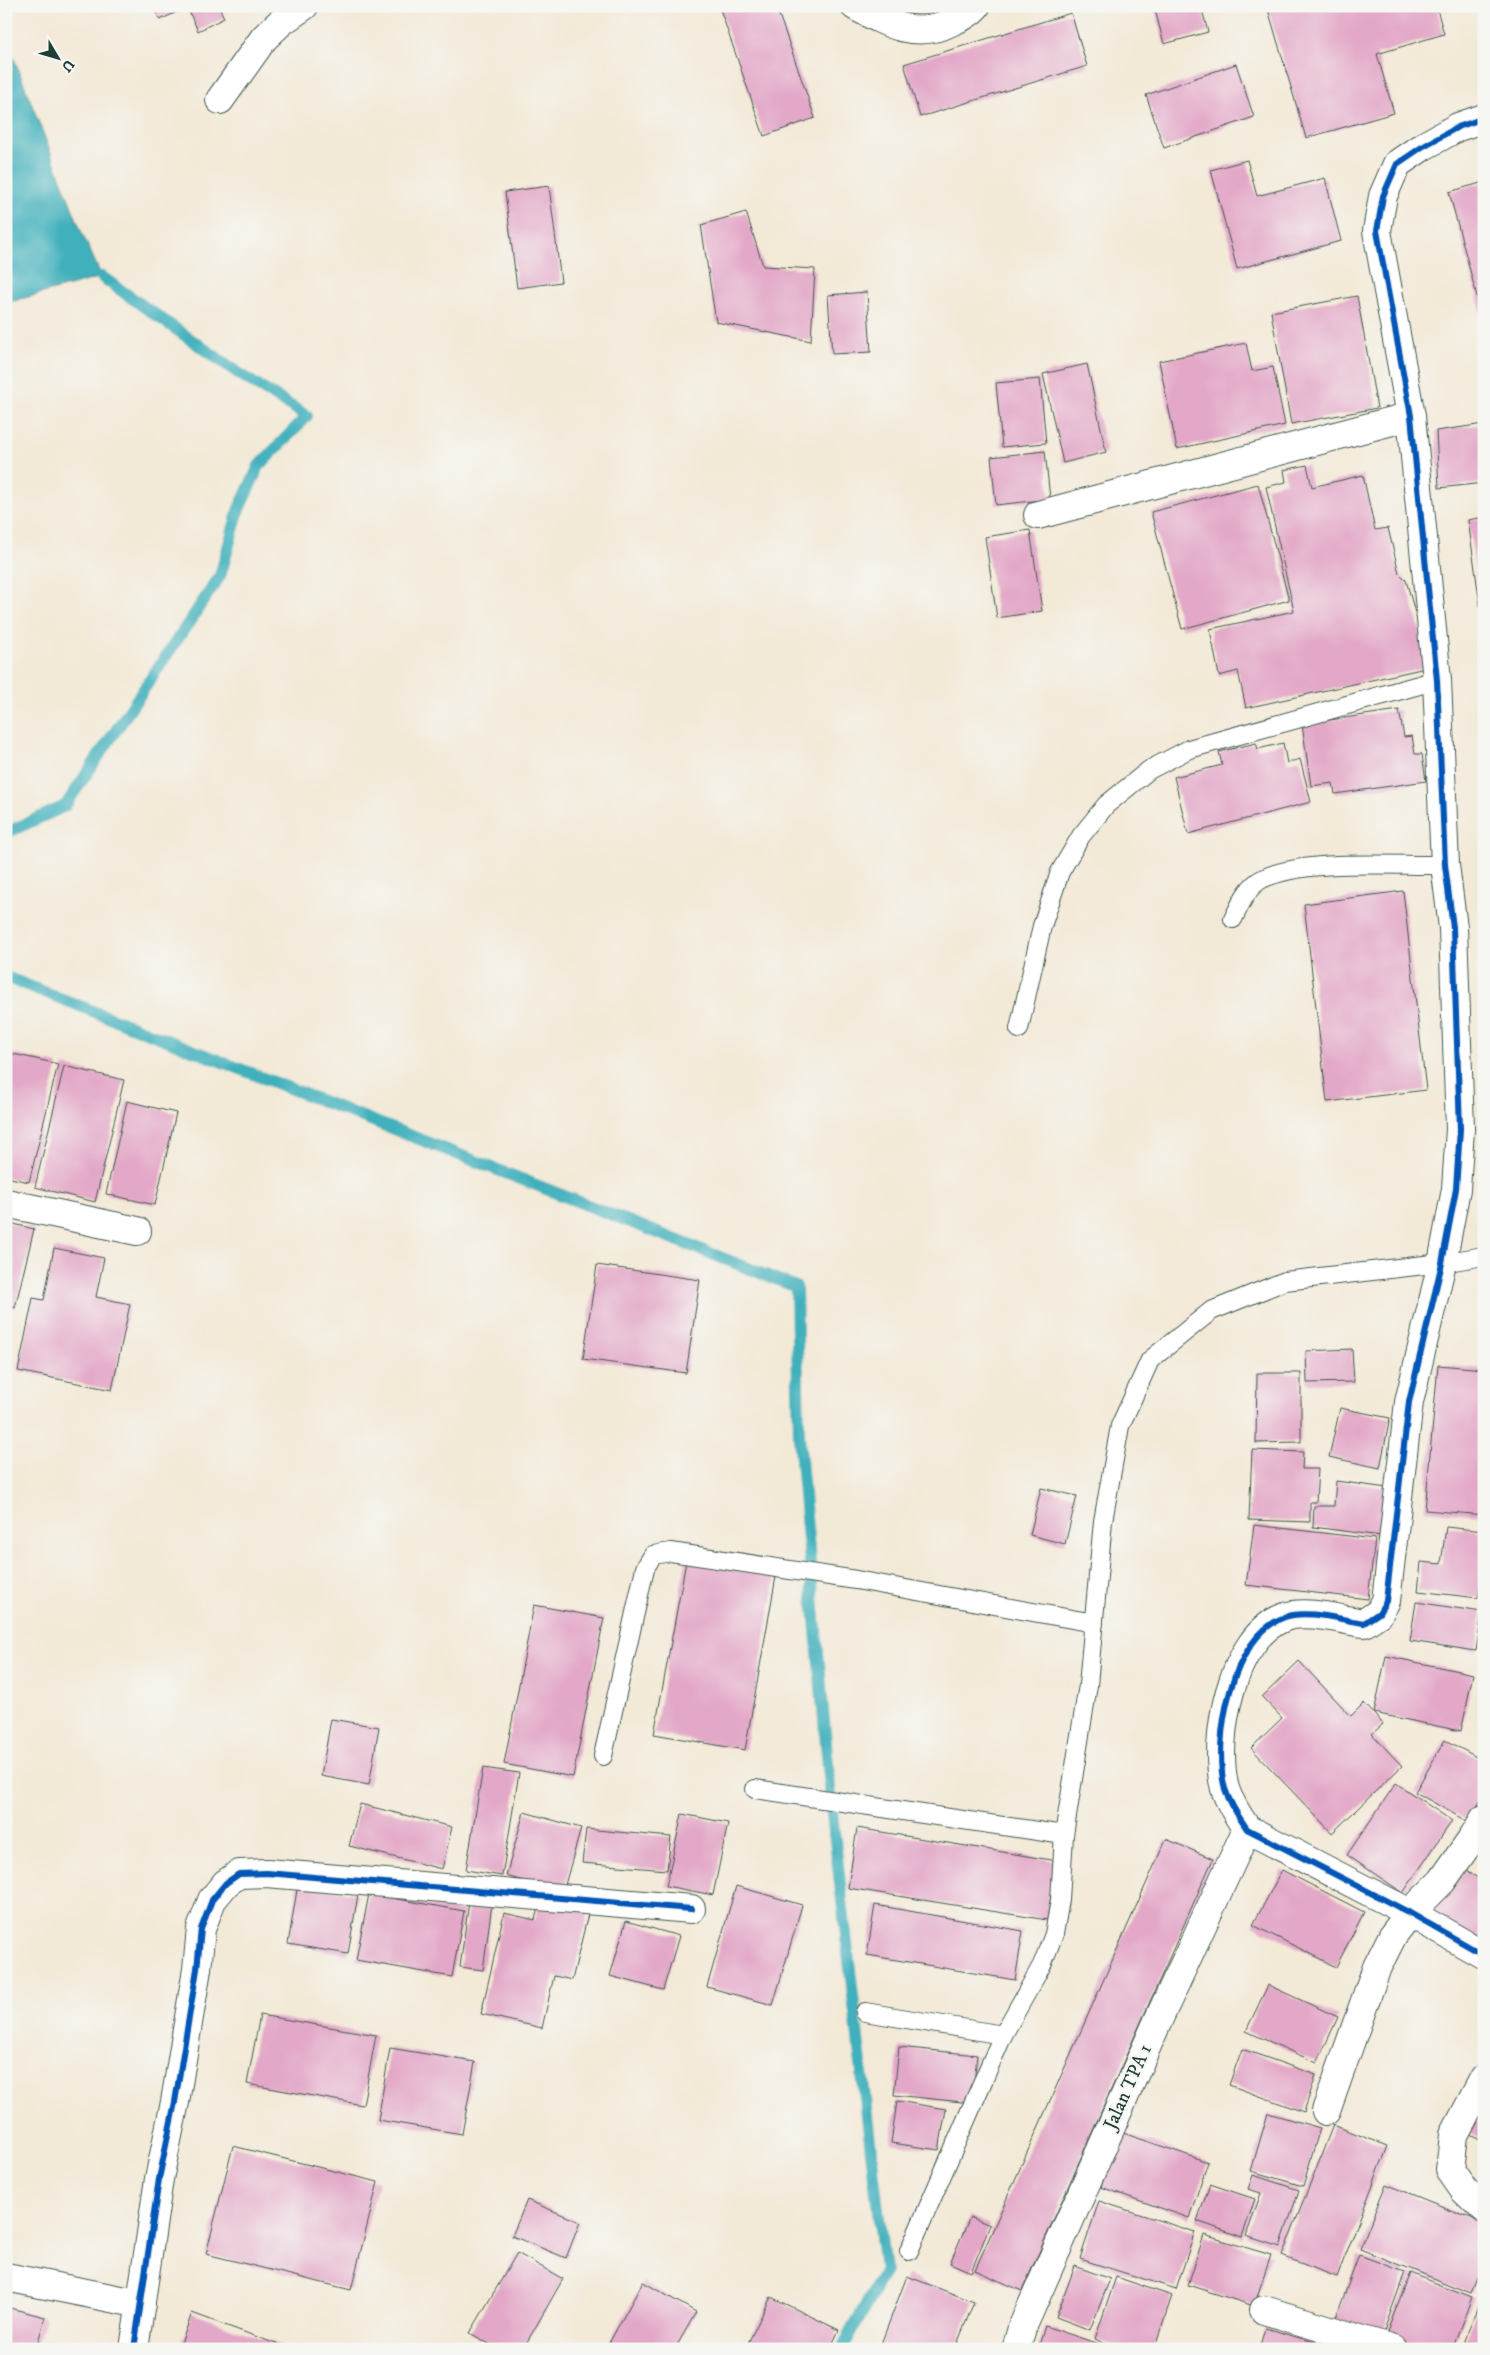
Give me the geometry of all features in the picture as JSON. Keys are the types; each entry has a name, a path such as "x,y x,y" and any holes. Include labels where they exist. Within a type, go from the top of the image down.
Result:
{"street":[{"path":"220,100 264,38 281,22 304,6"},
{"path":"855,6 905,30 924,30 945,25 971,12 976,6"},
{"path":"1484,118 1458,127 1422,146 1397,164 1383,196 1377,231 1411,416 1437,680 1445,865 1453,928 1460,1129 1456,1189 1442,1263 1409,1402 1386,1601 1379,1613 1364,1623 1298,1613 1283,1617 1266,1629 1250,1647 1238,1666 1228,1696 1223,1727 1222,1769 1225,1788 1234,1810 1247,1829 1410,1913 1484,1955"},
{"path":"1038,515 1411,416"},
{"path":"6,1203 137,1231"},
{"path":"1326,2111 1376,1967 1393,1936 1410,1913 1442,1881 1474,1837 1484,1819"},
{"name":"Jalan TPA 1","path":"1016,2349 1026,2319 1161,2014 1247,1829"},
{"path":"134,2349 159,2179 175,2102 197,1969 201,1929 212,1900 226,1882 239,1874 266,1873 691,1909"},
{"path":"1484,2078 1454,2135 1450,2170 1464,2190 1484,2209"},
{"path":"6,2277 141,2304"},
{"path":"1264,2310 1393,2349"}],"lane":[{"path":"1020,1030 1042,926 1060,872 1082,836 1106,805 1149,770 1188,748 1437,680"},
{"path":"1233,919 1244,896 1260,880 1282,873 1312,866 1445,865"},
{"path":"909,2251 1003,2035 1042,1966 1054,1934 1060,1900 1064,1835 1088,1685 1103,1521 1120,1426 1150,1360 1211,1311 1285,1281 1442,1263 1484,1256"},
{"path":"603,1756 644,1568 653,1556 670,1552 856,1580 1094,1623"},
{"path":"755,1789 1064,1835"},
{"path":"865,2012 1003,2035"}],"water":[{"path":"6,38 82,233 102,277 6,303"}],"building":[{"path":"152,6 219,6 224,18 198,31 187,7 160,20"},
{"path":"719,6 776,6 815,118 764,136"},
{"path":"1154,6 1201,6 1208,32 1164,44"},
{"path":"1267,6 1436,6 1444,34 1377,54 1394,113 1306,138"},
{"path":"1071,13 1087,66 920,117 904,64"},
{"path":"1236,64 1254,117 1164,148 1146,95"},
{"path":"1247,160 1257,196 1325,178 1341,241 1237,269 1211,170"},
{"path":"1484,182 1484,319 1483,319 1449,192"},
{"path":"549,186 561,282 517,288 505,192"},
{"path":"746,212 763,266 815,269 811,341 716,322 701,225"},
{"path":"867,292 871,352 832,354 828,295"},
{"path":"1357,296 1377,408 1291,424 1271,312"},
{"path":"1246,343 1252,371 1273,367 1285,425 1177,449 1159,361"},
{"path":"1087,364 1106,452 1063,463 1043,374"},
{"path":"1040,379 1046,443 1002,447 996,383"},
{"path":"1484,424 1484,483 1439,488 1436,431"},
{"path":"1045,451 1050,499 996,505 991,457"},
{"path":"1307,465 1312,487 1363,475 1375,530 1388,528 1399,573 1406,580 1430,667 1246,708 1238,671 1219,676 1210,629 1294,611 1266,487 1286,482 1284,470"},
{"path":"1258,484 1289,600 1182,629 1151,512"},
{"path":"1484,517 1484,626 1483,626 1468,520"},
{"path":"1030,530 1042,611 997,618 985,537"},
{"path":"1399,710 1404,737 1412,736 1415,754 1422,754 1426,781 1335,794 1333,783 1311,786 1302,724"},
{"path":"1256,743 1258,749 1283,743 1287,763 1300,759 1311,802 1188,834 1174,777 1222,765 1219,752"},
{"path":"1403,891 1426,1090 1327,1102 1304,904"},
{"path":"9,1053 58,1064 29,1182 6,1177 6,1063"},
{"path":"64,1066 124,1080 95,1202 35,1187"},
{"path":"127,1101 176,1113 155,1205 106,1194"},
{"path":"6,1222 34,1229 15,1308 6,1306"},
{"path":"54,1248 104,1258 96,1297 130,1304 112,1390 18,1371 33,1298 44,1300"},
{"path":"597,1265 700,1280 686,1373 583,1359"},
{"path":"1352,1349 1354,1382 1307,1383 1306,1351"},
{"path":"1438,1365 1484,1369 1484,1515 1425,1510"},
{"path":"1257,1373 1301,1373 1301,1442 1256,1443"},
{"path":"1340,1408 1390,1418 1380,1468 1329,1457"},
{"path":"1252,1450 1303,1452 1302,1469 1318,1469 1316,1502 1310,1502 1310,1522 1249,1520"},
{"path":"1336,1481 1387,1488 1381,1536 1313,1527 1314,1506 1334,1506"},
{"path":"1041,1488 1077,1496 1065,1544 1030,1535"},
{"path":"1254,1525 1375,1539 1368,1599 1246,1585"},
{"path":"1446,1527 1484,1531 1484,1550 1478,1598 1418,1591 1421,1562 1441,1564"},
{"path":"687,1556 777,1571 745,1750 654,1734"},
{"path":"1416,1602 1482,1612 1476,1651 1410,1641"},
{"path":"534,1605 604,1618 573,1777 504,1764"},
{"path":"1386,1656 1473,1674 1461,1731 1374,1713"},
{"path":"1299,1661 1351,1716 1364,1703 1383,1724 1372,1734 1402,1766 1332,1833 1251,1748 1282,1718 1262,1697"},
{"path":"331,1719 379,1727 369,1785 321,1776"},
{"path":"1445,1740 1484,1761 1484,1795 1468,1822 1415,1792"},
{"path":"483,1768 519,1773 502,1876 466,1870"},
{"path":"1396,1783 1452,1821 1403,1893 1347,1855"},
{"path":"360,1804 452,1827 442,1869 349,1846"},
{"path":"524,1812 581,1828 563,1892 506,1876"},
{"path":"682,1814 728,1823 713,1895 666,1886"},
{"path":"857,1828 1057,1861 1047,1920 848,1888"},
{"path":"586,1829 671,1837 667,1870 582,1863"},
{"path":"1166,1839 1213,1859 1022,2291 975,2270"},
{"path":"1466,1869 1484,1883 1484,1950 1433,1910"},
{"path":"1282,1870 1364,1912 1336,1967 1253,1925"},
{"path":"298,1884 358,1894 348,1954 288,1944"},
{"path":"736,1886 802,1905 773,2005 707,1987"},
{"path":"369,1894 464,1911 452,1977 356,1960"},
{"path":"540,1899 589,1910 572,1980 554,1976 542,2028 481,2014 504,1913 535,1920"},
{"path":"469,1901 492,1904 483,1970 460,1967"},
{"path":"875,1905 1023,1931 1015,1980 867,1955"},
{"path":"626,1921 679,1936 663,1990 610,1976"},
{"path":"1268,1985 1338,2017 1317,2063 1246,2031"},
{"path":"260,2015 376,2035 363,2105 247,2084"},
{"path":"899,2047 977,2055 972,2103 894,2095"},
{"path":"390,2048 475,2062 462,2134 378,2120"},
{"path":"1242,2049 1316,2075 1304,2112 1229,2085"},
{"path":"897,2101 946,2109 939,2150 891,2143"},
{"path":"1484,2104 1484,2141 1468,2133"},
{"path":"1268,2113 1320,2128 1303,2186 1251,2171"},
{"path":"1333,2125 1388,2146 1337,2277 1282,2256"},
{"path":"1120,2132 1208,2162 1189,2218 1101,2187"},
{"path":"233,2146 378,2182 351,2290 206,2254"},
{"path":"1253,2175 1299,2190 1280,2247 1246,2236 1261,2193 1248,2189"},
{"path":"1210,2184 1255,2199 1242,2237 1197,2221"},
{"path":"1386,2184 1484,2223 1484,2262 1471,2293 1360,2249"},
{"path":"527,2200 580,2222 566,2258 512,2236"},
{"path":"1099,2201 1195,2232 1176,2289 1080,2259"},
{"path":"970,2217 990,2225 971,2272 950,2263"},
{"path":"1204,2235 1271,2255 1254,2306 1188,2285"},
{"path":"517,2253 563,2279 523,2349 498,2349 470,2333"},
{"path":"1359,2255 1405,2272 1381,2339 1334,2323"},
{"path":"1075,2266 1110,2279 1090,2330 1056,2317"},
{"path":"1410,2273 1472,2297 1452,2349 1416,2349 1385,2337"},
{"path":"907,2276 974,2302 955,2349 879,2349"},
{"path":"1116,2277 1172,2296 1154,2349 1123,2349 1095,2339"},
{"path":"643,2282 696,2312 675,2349 619,2349 609,2343"},
{"path":"1484,2289 1484,2349 1462,2349"},
{"path":"771,2297 839,2330 830,2349 745,2349"},
{"path":"6,2307 45,2317 36,2349 6,2349"},
{"path":"192,2313 290,2349 179,2349"},
{"path":"1045,2326 1108,2347 1107,2349 1038,2349"},
{"path":"1265,2328 1321,2344 1320,2349 1259,2349"},
{"path":"1330,2337 1369,2349 1326,2349"}],"waterway":[{"path":"6,833 65,806 220,576 239,509 259,466 307,416 244,377 102,277"},
{"path":"6,977 796,1287 799,1437 833,1823 885,2271 842,2349"}],"cycle path":[{"path":"1484,118 1458,127 1422,147 1397,164 1383,196 1377,231 1411,416 1437,680 1445,865 1453,928 1460,1129 1456,1189 1442,1263 1409,1402 1386,1601 1379,1613 1364,1623 1303,1614 1285,1617 1266,1628 1251,1645 1239,1667 1230,1692 1221,1744 1225,1789 1237,1815 1247,1829 1410,1913 1484,1955"},
{"path":"134,2349 159,2179 175,2102 197,1969 201,1929 212,1900 226,1883 239,1874 267,1873 691,1909"}]}
